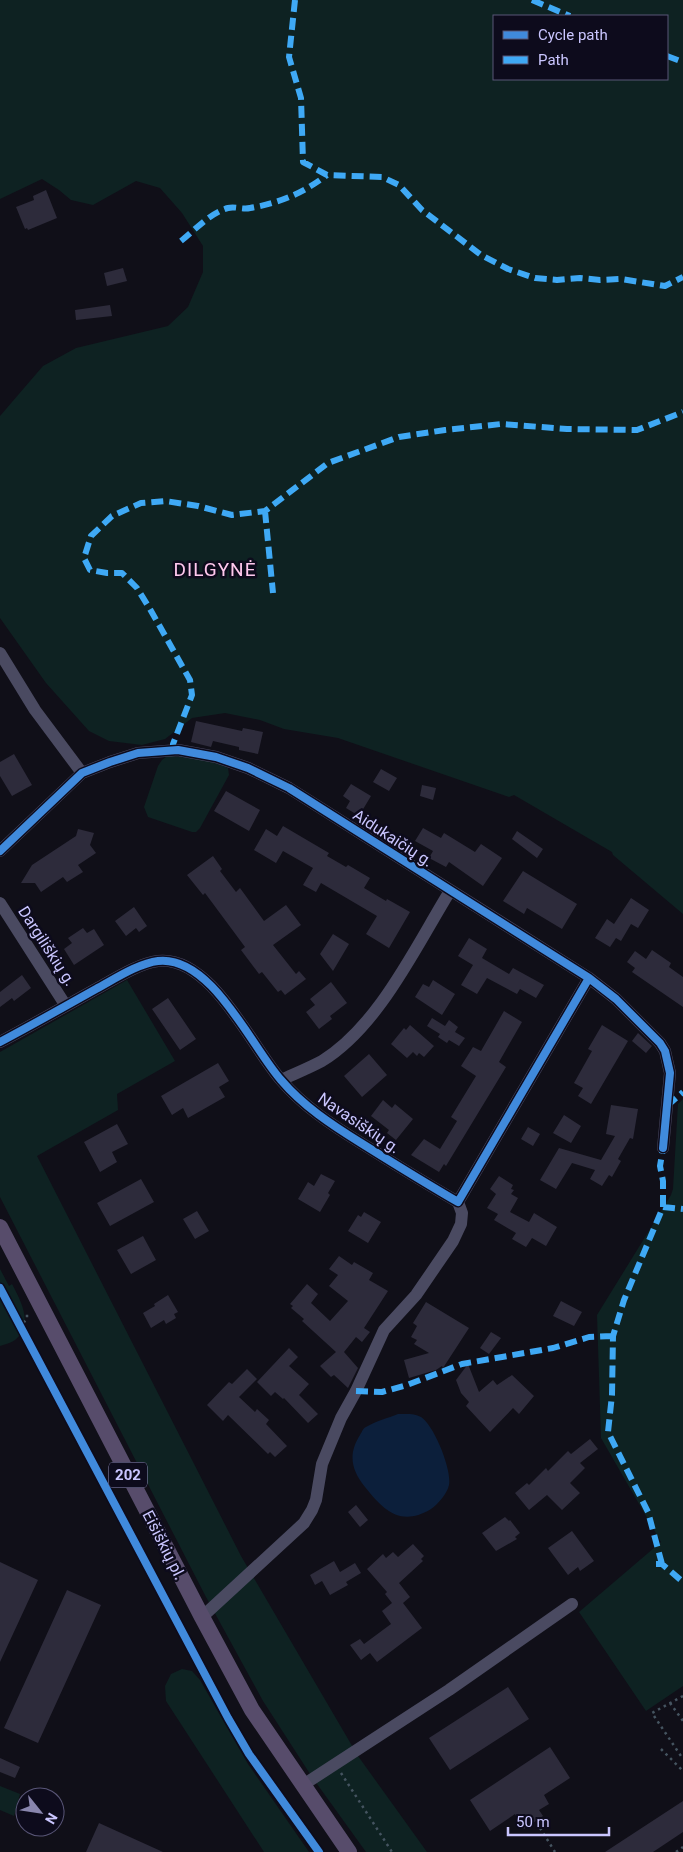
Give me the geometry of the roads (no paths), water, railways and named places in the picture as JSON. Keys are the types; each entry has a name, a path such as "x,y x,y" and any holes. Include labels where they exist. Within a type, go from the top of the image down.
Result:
{"main road":[{"name":"Eišiškių pl.","path":"0,1226 252,1710 349,1852"}],"street":[{"path":"0,653 35,710 82,774"},
{"name":"Aidukaičių g.","path":"0,851 82,774 110,762 138,753 178,750 216,757 248,768 289,788 589,978 616,999 666,1051 670,1073 663,1148"},
{"path":"281,1080 322,1060 357,1032 383,1000 450,891"},
{"name":"Dargiliškių g.","path":"0,903 66,1006"},
{"name":"Navasiškių g.","path":"0,1042 130,971 157,961 172,962 187,967 202,977 218,992 281,1080 312,1110 329,1123 458,1202"},
{"path":"202,1617 304,1523 312,1510 316,1500 322,1464 384,1330 416,1295 453,1241 462,1213 458,1202 589,978"},
{"path":"303,1785 450,1690 572,1604"}],"water":[{"path":"398,1414 416,1415 426,1422 441,1448 448,1469 449,1485 442,1499 431,1509 411,1517 394,1514 379,1503 360,1481 353,1462 356,1442 364,1428"}],"district":[{"name":"DILGYNĖ","path":"215,569"}]}
